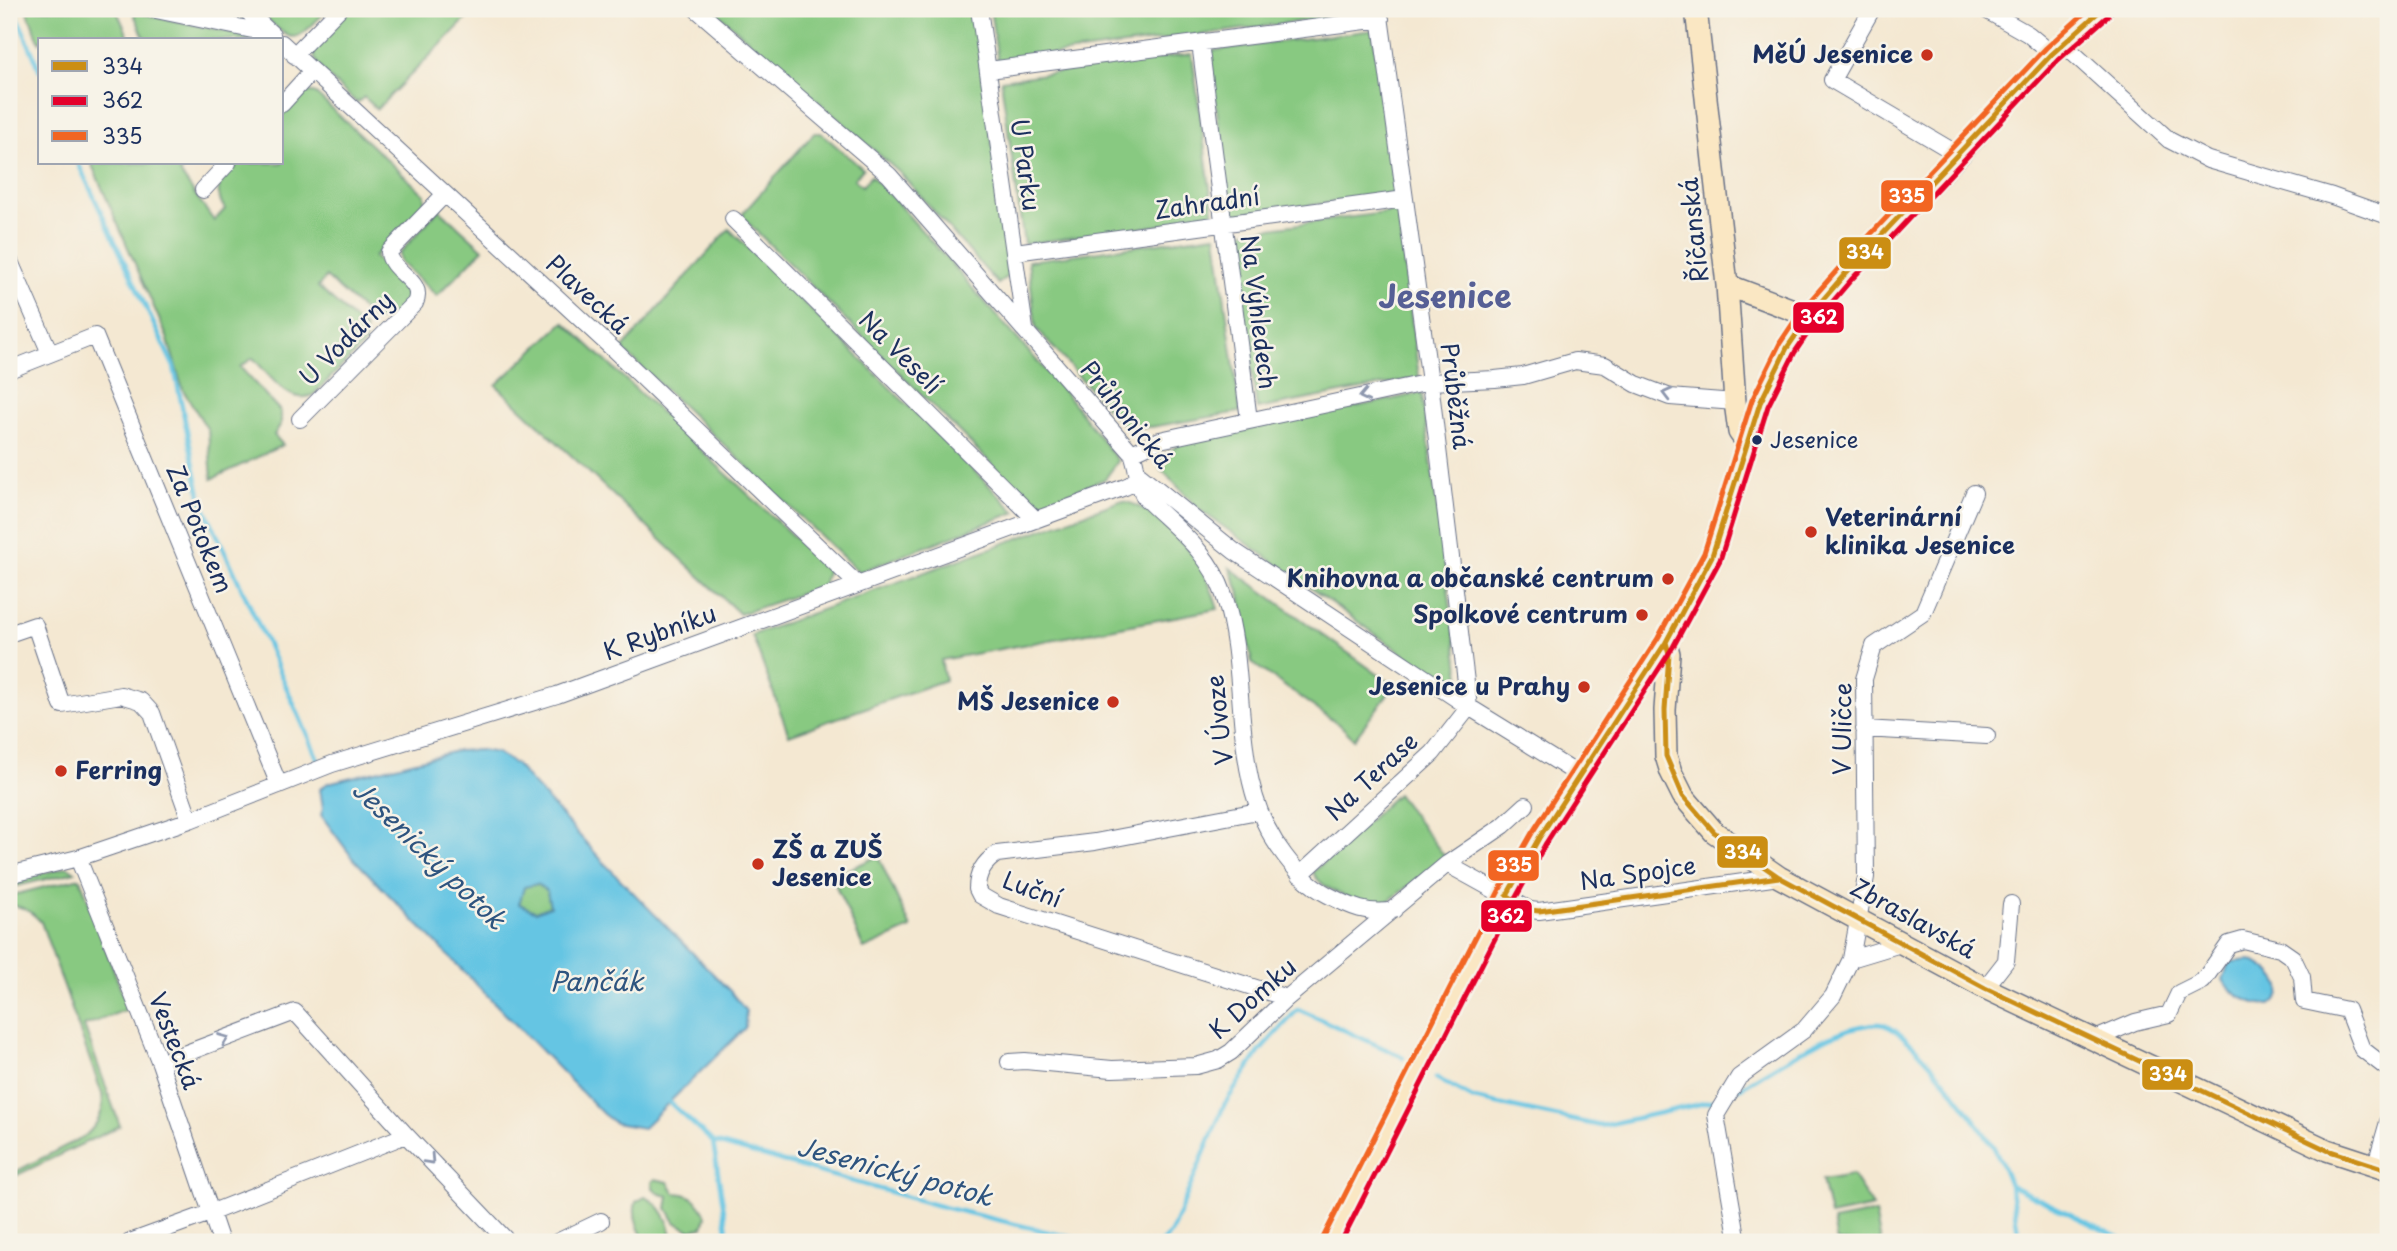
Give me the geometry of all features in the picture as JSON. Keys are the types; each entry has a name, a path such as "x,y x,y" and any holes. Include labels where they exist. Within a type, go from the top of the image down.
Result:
{"main road":[{"name":"Říčanská","path":"1696,9 1727,285 1735,402 1739,432 1746,443"},
{"path":"1331,1242 1507,895 1539,838 1666,642 1712,556 1746,443 1777,365 1809,316 1845,274 2058,49 2102,9"},
{"path":"1727,285 1809,316"},
{"name":"Zbraslavská","path":"1666,642 1669,654 1665,710 1666,756 1683,796 1714,832 1779,877 1858,917 1985,988 2327,1150 2382,1167"}],"street":[{"path":"151,9 262,38"},
{"name":"Plavecká","path":"245,9 276,38"},
{"path":"284,41 339,9"},
{"name":"U Parku","path":"979,9 1025,329"},
{"path":"1872,9 1832,80 1959,155"},
{"path":"1984,9 2058,49 2169,140 2208,160 2332,196 2388,216"},
{"name":"Průhonická","path":"700,10 889,175 1132,453 1140,475 1234,551 1469,707 1579,775"},
{"path":"989,70 1200,43 1380,14"},
{"name":"Průběžná","path":"1380,14 1430,382 1469,707"},
{"name":"Na Výhledech","path":"1200,43 1249,421"},
{"name":"Plavecká","path":"284,46 615,351 857,584"},
{"path":"284,102 311,72"},
{"path":"203,190 227,164"},
{"name":"U Vodárny","path":"300,419 415,303 418,297 417,289 393,264 389,252 444,195"},
{"name":"Zahradní","path":"1015,252 1405,199"},
{"name":"Na Veselí","path":"733,219 1036,520"},
{"path":"9,259 50,353"},
{"name":"Za Potokem","path":"9,370 95,336 279,785"},
{"path":"1132,453 1160,440 1430,382 1523,376 1575,361 1605,365 1636,384 1670,397 1735,402"},
{"name":"K Rybníku","path":"9,875 78,858 190,820 332,764 557,695 1125,488 1140,475"},
{"name":"V Úvoze","path":"1140,475 1144,497 1207,559 1224,594 1234,643 1250,785 1258,811 1276,845 1313,888 1350,907 1370,912 1394,910"},
{"name":"V Uličce","path":"1738,1242 1716,1115 1738,1077 1804,1030 1833,996 1851,959 1866,877 1864,679 1874,646 1923,613 1974,493"},
{"path":"9,634 35,625 62,705 121,695 141,701 152,713 190,820"},
{"name":"Na Terase","path":"1300,875 1433,753 1469,707"},
{"path":"1864,729 1987,736"},
{"name":"K Domku","path":"1009,1062 1112,1069 1209,1064 1231,1052 1287,998 1447,864 1503,826 1526,805"},
{"name":"Luční","path":"1258,811 1095,842 997,855 985,864 979,873 977,890 999,906 1287,998"},
{"name":"Vestecká","path":"78,858 160,1063 221,1242"},
{"path":"1447,864 1507,895"},
{"name":"Na Spojce","path":"1507,895 1530,910 1539,911 1779,877"},
{"path":"1985,988 2006,961 2011,904"},
{"path":"2095,1039 2136,1022 2169,1014 2179,993 2203,981 2229,944 2243,940 2280,949 2292,958 2302,977 2304,1001 2347,1010 2362,1049 2388,1069"},
{"path":"1851,959 1904,943"},
{"path":"160,1063 295,1012 406,1135 508,1242"},
{"name":"Zbraslavská","path":"2382,1167 2388,1122"},
{"path":"130,1242 406,1135"},
{"path":"557,1242 601,1221"}],"green space":[{"path":"116,9 129,38 38,38 27,11"},
{"path":"186,9 231,9 245,21"},
{"path":"257,9 328,9 307,30 293,37 279,30"},
{"path":"350,9 476,9 377,109 364,97 357,103 315,60 315,45"},
{"path":"973,9 1011,273 998,284 901,174 715,11"},
{"path":"990,9 1371,9 1371,12 998,62"},
{"path":"133,12 257,38 145,38"},
{"path":"1373,30 1395,194 1231,216 1209,51"},
{"path":"1192,54 1214,218 1024,244 1001,80"},
{"path":"308,91 316,94 425,195 425,203 374,257 405,286 407,301 386,320 373,319 326,277 318,287 365,329 365,343 313,395 304,397 295,396 280,387 253,358 240,367 281,412 281,424 274,435 283,445 212,479 208,430 183,390 167,337 91,164 188,164 180,173 214,221 225,209 219,194 221,184 238,164 284,164 284,113 301,93"},
{"path":"814,133 821,133 863,169 854,179 862,186 871,176 885,189 1068,396 1118,461 1105,479 1038,505 1031,503 744,219 743,213"},
{"path":"439,209 483,249 437,296 400,262 399,254"},
{"path":"1398,211 1419,378 1257,409 1233,233"},
{"path":"729,229 1016,512 859,572 622,349"},
{"path":"1216,235 1240,412 1151,427 1126,426 1036,328 1028,261"},
{"path":"564,322 828,569 823,586 740,614 496,385"},
{"path":"1422,393 1461,684 1453,689 1200,510 1161,469 1158,462 1181,443"},
{"path":"1120,501 1130,503 1151,515 1181,542 1203,571 1218,609 941,660 945,680 789,735 752,635"},
{"path":"1230,568 1394,686 1354,739 1342,727 1252,663 1239,590"},
{"path":"1397,794 1446,858 1383,905 1354,900 1333,891 1317,879 1313,872"},
{"path":"878,856 911,928 864,949 832,877"},
{"path":"68,867 75,872 9,888 9,882"},
{"path":"80,878 128,1009 84,1026 120,1126 9,1179 9,1175 85,1136 94,1127 101,1112 102,1094 41,922 27,910 9,905 9,896"},
{"path":"537,884 547,891 550,906 536,912 519,904 524,887"},
{"path":"1852,1175 1873,1207 1830,1216 1822,1180"},
{"path":"655,1179 668,1182 675,1193 690,1197 701,1206 706,1216 703,1227 690,1230 675,1222 667,1208 669,1196 660,1194 653,1188 652,1182"},
{"path":"645,1197 656,1204 665,1215 673,1242 646,1242 635,1212 636,1202"},
{"path":"1875,1213 1881,1242 1837,1242 1833,1221"}],"water":[{"name":"Pančák","path":"481,750 497,753 516,765 606,865 730,991 746,1011 745,1028 643,1128 615,1123 603,1114 352,857 321,815 323,808 320,789 328,783 456,751","holes":["537,884 547,891 550,906 536,912 519,904 524,887"]},
{"path":"2251,960 2271,973 2280,986 2277,999 2270,1005 2244,998 2232,991 2223,980 2229,962"},
{"path":"2175,1234 2187,1242 2154,1242 2158,1236"}],"waterway":[{"name":"Jesenický potok","path":"14,9 38,66"},
{"name":"Jesenický potok","path":"78,164 174,367 201,500 320,764"},
{"name":"Jesenický potok","path":"1162,1242 1171,1233 1224,1105 1260,1051 1298,1009 1403,1057"},
{"name":"Jesenický potok","path":"1738,1089 1824,1039 1843,1031 1878,1024 1891,1028 1923,1056 1957,1096 1993,1146 2010,1185 2128,1242"},
{"name":"Jesenický potok","path":"1436,1078 1474,1099 1601,1126 1718,1100"},
{"name":"Jesenický potok","path":"666,1099 713,1142 943,1207 1091,1242"},
{"path":"713,1142 729,1242"},
{"path":"2010,1185 2020,1242"}],"transit line":[{"name":"335","path":"1323,1238 1499,891 1532,833 1658,638 1704,553 1752,400 1780,343 1802,310 1839,268 2046,48 2089,9"},
{"name":"334","path":"1779,877 1539,911 1530,910 1507,895 1539,838 1666,642 1712,556 1760,403 1787,348 1809,316 1845,274 2052,54 2102,9"},
{"name":"362","path":"1341,1242 1546,843 1673,647 1720,560 1768,406 1795,352 1816,321 1851,280 2058,60 2108,16"},
{"name":"334","path":"1666,642 1669,654 1665,710 1666,756 1683,796 1714,832 1779,877 1985,988 2327,1150 2388,1170"}],"place":[{"name":"MěÚ Jesenice","path":"1927,55"},
{"name":"Jesenice","path":"1757,440"},
{"name":"Veterinární klinika Jesenice","path":"1811,532"},
{"name":"Knihovna a občanské centrum","path":"1668,579"},
{"name":"Spolkové centrum","path":"1642,615"},
{"name":"Jesenice u Prahy","path":"1584,687"},
{"name":"MŠ Jesenice","path":"1113,702"},
{"name":"Ferring","path":"61,771"},
{"name":"ZŠ a ZUŠ Jesenice","path":"758,864"}],"district":[{"name":"Jesenice","path":"1445,297"}]}
